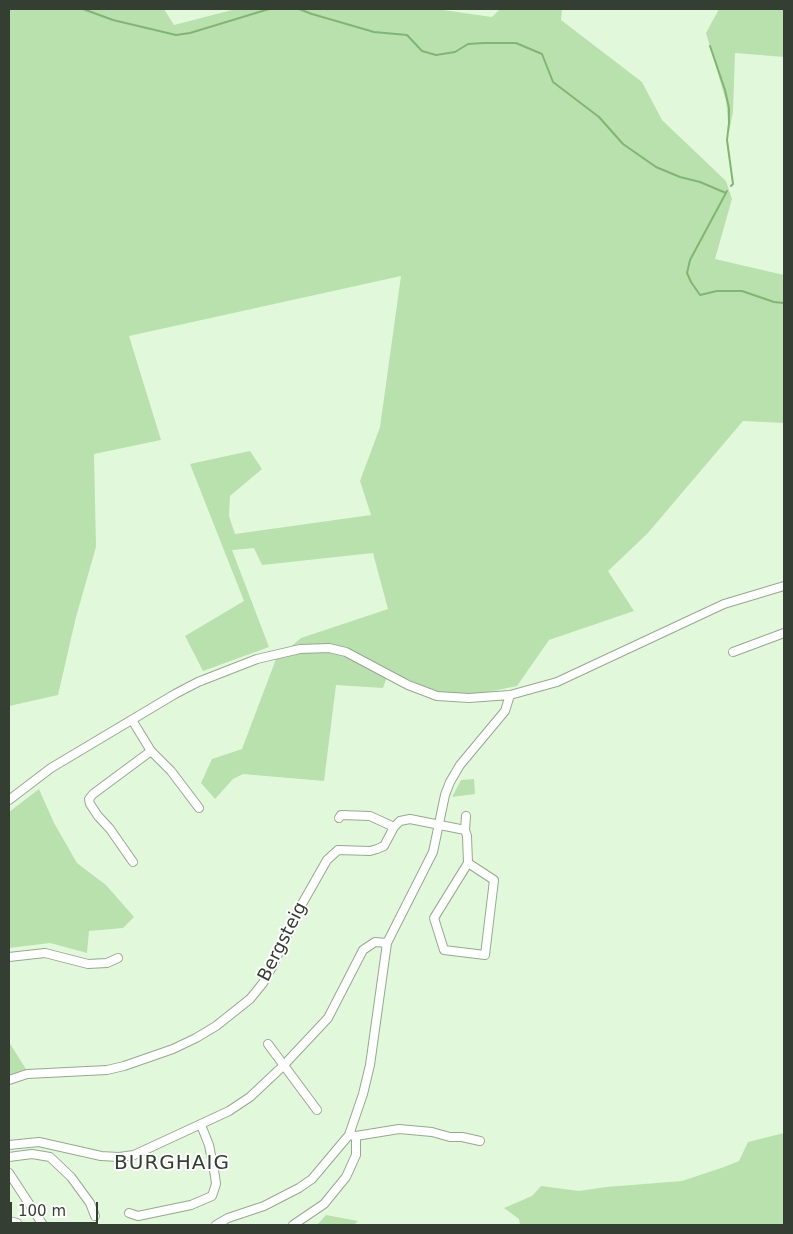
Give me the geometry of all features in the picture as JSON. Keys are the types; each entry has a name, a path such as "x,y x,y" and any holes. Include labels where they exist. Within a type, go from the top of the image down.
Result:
{"street":[{"path":"9,800 50,768 175,694 257,659 310,649 328,648 346,652 408,685 437,696 469,698 510,694 557,682 690,619 742,598 784,586"},
{"path":"733,652 784,633"},
{"path":"294,1225 324,1204 346,1177 356,1155 353,1135 370,1065 387,943 433,852 445,795 450,782 460,765 505,711 510,694"},
{"path":"132,720 152,751 171,771 199,808"},
{"path":"132,862 110,829 98,816 89,799 93,794 152,751"},
{"path":"339,818 341,815 370,816 394,827 400,821 410,819 465,830"},
{"path":"466,816 465,830 468,863 434,918 444,950 485,955 494,880 468,863"},
{"name":"Bergsteig","path":"9,1080 27,1074 107,1070 124,1066 173,1049 216,1026 250,999 263,982 302,904 327,860 338,850 370,851 384,846 394,827"},
{"path":"9,1144 39,1142 101,1156 134,1156 229,1111 250,1097 283,1066 328,1018 363,950 375,942 387,943"},
{"path":"9,957 45,953 101,969"},
{"path":"88,964 107,963 118,958"},
{"path":"268,1044 317,1110"},
{"path":"129,1213 138,1216 191,1205 212,1196 216,1184 215,1176 209,1145 202,1125"},
{"path":"216,1225 228,1218 264,1206 299,1188 312,1178 353,1135 399,1129 432,1132 450,1137 462,1137 480,1141"},
{"path":"9,1157 32,1154 50,1157 60,1164 72,1177 90,1203 95,1216"},
{"path":"9,1173 43,1225"}],"green space":[{"path":"9,9 164,9 174,25 236,9 436,9 492,17 500,9 562,9 561,20 642,82 662,120 726,181 732,199 715,259 784,275 784,423 743,421 647,534 608,571 634,611 549,640 517,686 473,695 439,693 389,671 383,688 336,685 324,781 243,774 233,779 215,799 201,783 212,759 242,749 276,659 301,638 388,609 373,553 262,565 254,548 232,550 269,647 203,671 185,636 244,601 190,464 250,451 262,469 230,496 229,516 235,534 371,515 360,481 380,427 401,276 129,336 161,440 94,454 96,547 76,617 58,695 9,706"},
{"path":"719,9 784,9 784,57 735,53 733,112 729,132 726,101 706,33"},
{"path":"474,779 475,794 452,797 461,780"},
{"path":"39,789 54,823 77,863 106,885 134,917 123,928 89,931 87,953 50,943 9,948 9,812"},
{"path":"9,1042 29,1074 9,1080"},
{"path":"784,1133 784,1225 520,1225 519,1219 504,1208 532,1196 541,1186 579,1191 682,1181 739,1161 748,1142"},
{"path":"326,1215 358,1221 354,1225 317,1225"}],"waterway":[{"path":"83,9 113,20 176,35 190,33 269,9"},
{"path":"299,9 374,32 407,35 422,51 436,55 455,52 468,44 484,43 516,43 542,54 553,82 599,117 623,144 656,167 726,193"},
{"path":"710,46 729,108 727,140 733,184 731,186"},
{"path":"727,191 690,260 687,273 691,282 700,295 717,291 742,291 774,302 784,303"}],"district":[{"name":"BURGHAIG","path":"172,1164"}]}
